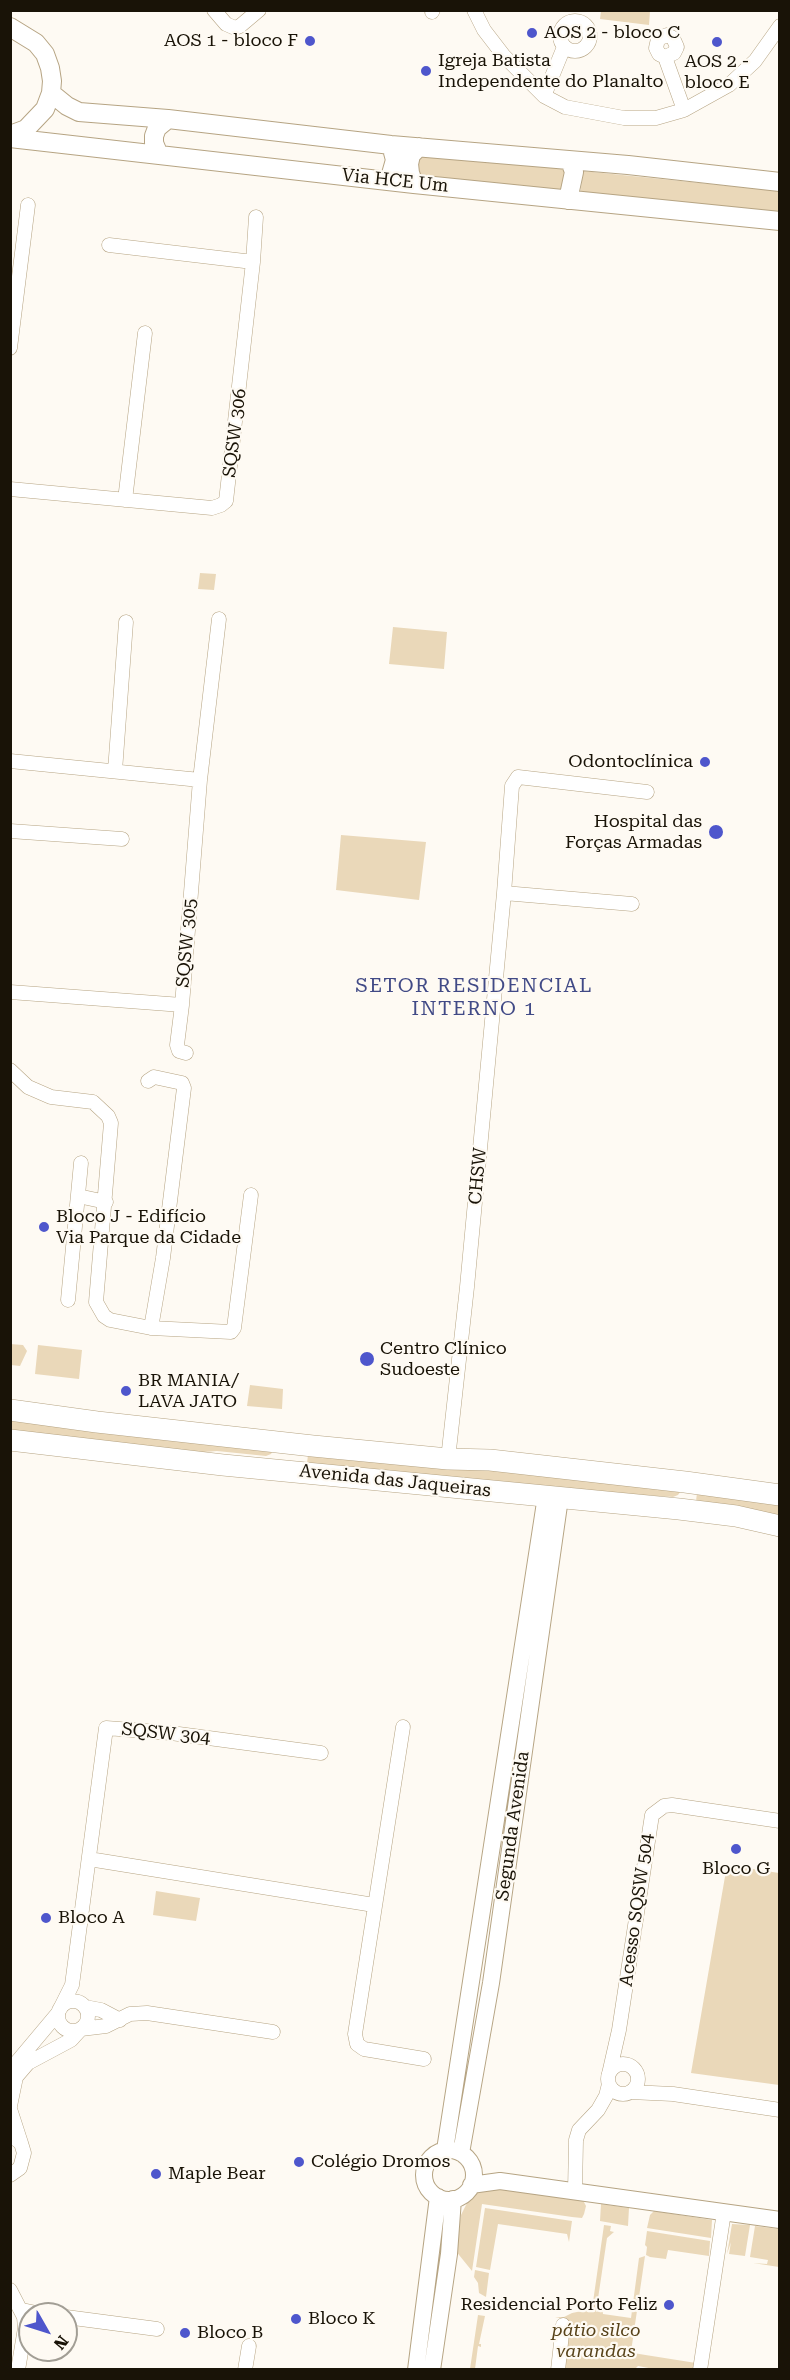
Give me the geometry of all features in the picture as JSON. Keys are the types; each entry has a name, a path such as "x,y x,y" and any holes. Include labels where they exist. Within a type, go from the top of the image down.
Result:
{"main road":[{"path":"10,27 36,43 45,54 50,68 51,93"},
{"name":"Via HCE Um","path":"10,136 26,129 36,121 45,109 51,93 79,112 168,119 391,145 780,182"},
{"path":"159,155 154,136 157,128 168,119"},
{"name":"Via HCE Um","path":"10,136 414,184 780,221"},
{"path":"389,181 395,160 391,145"},
{"path":"414,184 409,164 411,155 418,147"},
{"path":"568,200 574,171 570,161"},
{"name":"Avenida das Jaqueiras","path":"10,1410 313,1446 448,1459 490,1460 740,1488 780,1496"},
{"name":"Avenida das Jaqueiras","path":"10,1440 275,1470 679,1509 736,1516 780,1526"},
{"path":"269,1441 280,1451 280,1460 275,1470"},
{"path":"305,1472 303,1458 308,1449 313,1446"},
{"path":"679,1509 688,1495 686,1482"}],"street":[{"path":"214,10 226,24 235,27 240,26 259,10"},
{"path":"474,10 484,30 504,56 544,96 565,107 624,118 656,118 684,110 729,85 755,61 780,26"},
{"path":"544,96 564,46"},
{"path":"665,57 684,110"},
{"path":"10,348 28,205"},
{"name":"SQSW 306","path":"10,489 212,507 221,506 226,501 256,217"},
{"path":"109,245 253,262"},
{"path":"125,500 145,333"},
{"name":"SQSW 305","path":"10,992 182,1005 200,780 219,619"},
{"path":"115,771 126,622"},
{"path":"10,761 200,780"},
{"name":"CHSW","path":"448,1459 467,1287 512,786 517,778 647,792"},
{"path":"10,831 122,839"},
{"path":"504,893 632,904"},
{"path":"182,1005 177,1045 179,1051 186,1053"},
{"path":"10,1070 28,1087 51,1097 93,1102 108,1116 111,1123 97,1306 110,1320 151,1328 226,1334 232,1331 251,1195"},
{"path":"148,1081 154,1077 182,1083 184,1088 163,1258 151,1328"},
{"path":"68,1300 81,1163"},
{"path":"78,1196 106,1202"},
{"name":"Segunda Avenida","path":"459,2155 553,1497"},
{"path":"403,1726 374,1905 356,2040 359,2047 371,2051 424,2059"},
{"name":"SQSW 304","path":"10,2070 59,2011 72,1985 106,1728 321,1753"},
{"name":"Acesso SQSW 504","path":"575,2192 578,2152 576,2140 579,2130 598,2110 606,2096 619,2030 652,1815 664,1806 672,1805 780,1821"},
{"path":"89,1859 374,1905"},
{"name":"SQSW 304","path":"75,1961 84,2006"},
{"path":"120,2020 101,2010 72,2001 59,2011 62,2027 71,2031 106,2026 120,2020 130,2014 147,2013 273,2032"},
{"path":"12,2176 24,2158 16,2139 10,2107 16,2077 28,2063 71,2040 87,2022 84,2006"},
{"name":"Acesso SQSW 504","path":"619,2030 621,2052 635,2072"},
{"path":"667,2094 628,2065 619,2065 609,2079 614,2091 667,2094 780,2110"},
{"path":"626,2093 635,2086 635,2072"},
{"name":"Acesso SQSW 504","path":"578,2152 587,2129 626,2093"},
{"path":"459,2155 474,2178 463,2195 445,2198 428,2189 424,2170 434,2155 459,2155 500,2181"},
{"path":"471,2185 500,2181 780,2220"},
{"path":"416,2370 445,2198"},
{"path":"432,2370 449,2254 445,2198"},
{"path":"700,2370 724,2212"},
{"path":"10,2290 18,2303"},
{"path":"78,2319 157,2329"},
{"path":"558,2370 564,2325"},
{"path":"245,2370 249,2346"}],"green space":[{"path":"601,11 650,11 649,25 600,19"},
{"path":"422,156 560,168 567,172 562,191 420,178 415,164"},
{"path":"583,171 779,191 779,216 580,195"},
{"path":"200,573 216,574 214,590 198,589"},
{"path":"393,627 447,632 444,669 389,664"},
{"path":"341,835 426,842 419,900 336,890"},
{"path":"10,1344 23,1345 27,1351 20,1366 11,1365"},
{"path":"38,1345 82,1350 79,1379 35,1374"},
{"path":"250,1385 283,1389 282,1409 247,1406"},
{"path":"10,1418 273,1450 266,1456 217,1451 191,1453 11,1434"},
{"path":"308,1455 386,1457 680,1492 673,1497 626,1494 307,1463"},
{"path":"697,1493 779,1502 779,1519 696,1501"},
{"path":"727,1865 779,1873 779,2085 691,2073"},
{"path":"156,1891 200,1898 196,1921 153,1915"},
{"path":"487,2187 583,2200 586,2206 582,2218 482,2204 472,2271 455,2250 461,2215 470,2197"},
{"path":"601,2204 629,2208 628,2226 600,2221"},
{"path":"485,2208 572,2221 569,2242 567,2234 498,2224 490,2270 476,2267"},
{"path":"654,2211 712,2220 711,2238 647,2228 650,2215"},
{"path":"732,2224 750,2225 745,2256 729,2254 731,2242 727,2254"},
{"name":"pátio silco varandas","path":"604,2225 611,2226 610,2231 614,2232 607,2238 596,2312 602,2308 603,2314 631,2318 639,2258 645,2256 632,2345 633,2353 696,2363 694,2369 659,2370 638,2366 634,2370 563,2369 565,2319 555,2317 564,2317 592,2309"},
{"path":"755,2226 779,2229 779,2267 753,2263 767,2264 768,2260 750,2257"},
{"path":"647,2231 710,2241 709,2256 668,2250 666,2259 650,2257 646,2255"},
{"path":"475,2270 489,2273 486,2297 479,2293 478,2283 474,2277"},
{"path":"478,2315 485,2316 479,2344 481,2347 478,2346 475,2369 470,2369"}],"place":[{"name":"AOS 2 - bloco C","path":"532,33"},
{"name":"AOS 1 - bloco F","path":"310,41"},
{"name":"AOS 2 - bloco E","path":"717,42"},
{"name":"Igreja Batista Independente do Planalto","path":"426,71"},
{"name":"Odontoclínica","path":"705,762"},
{"name":"Hospital das Forças Armadas","path":"716,832"},
{"name":"Bloco J - Edifício Via Parque da Cidade","path":"44,1227"},
{"name":"Centro Clínico Sudoeste","path":"367,1359"},
{"name":"BR MANIA/ LAVA JATO","path":"126,1391"},
{"name":"Bloco G","path":"736,1849"},
{"name":"Bloco A","path":"46,1918"},
{"name":"Colégio Dromos","path":"299,2162"},
{"name":"Maple Bear","path":"156,2174"},
{"name":"Residencial Porto Feliz","path":"669,2305"},
{"name":"Bloco K","path":"296,2319"},
{"name":"Bloco B","path":"185,2333"}],"district":[{"name":"SETOR RESIDENCIAL INTERNO 1","path":"474,998"}]}
